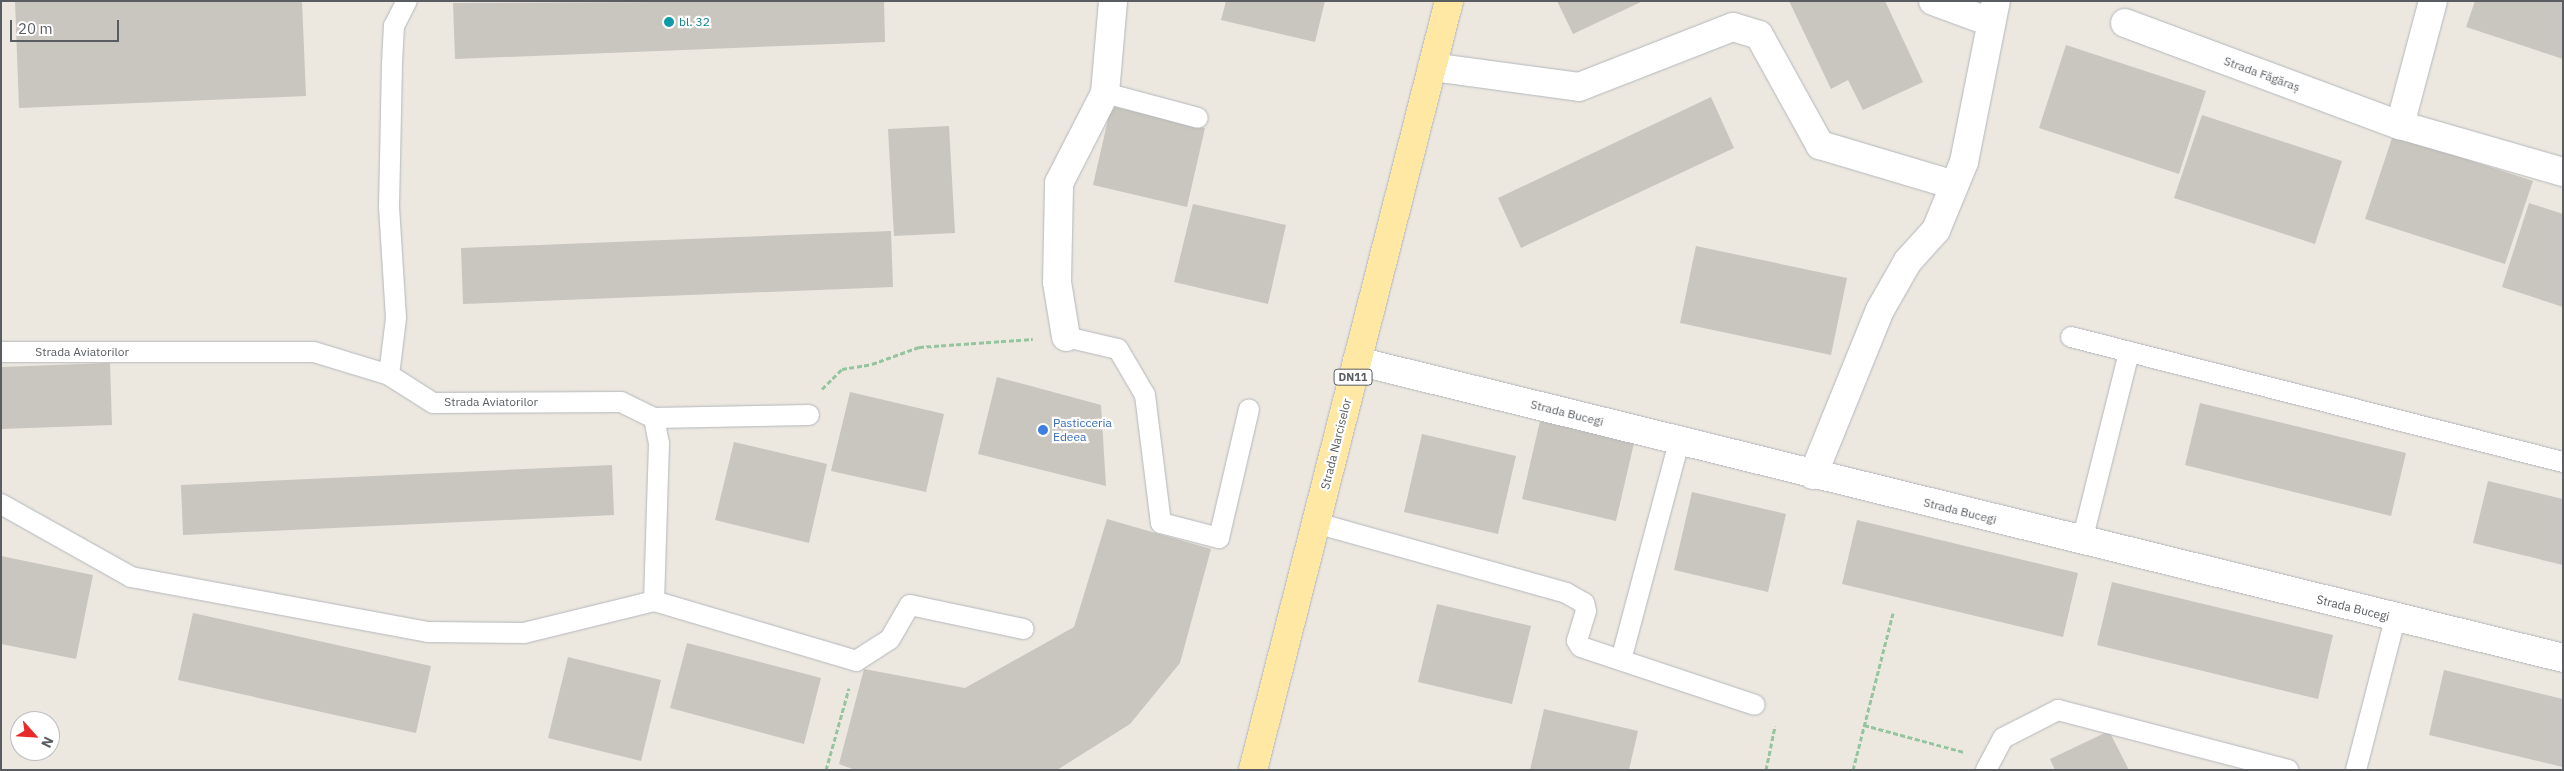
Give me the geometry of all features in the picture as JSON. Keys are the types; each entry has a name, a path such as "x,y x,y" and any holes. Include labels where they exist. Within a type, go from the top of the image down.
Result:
{"main road":[{"name":"Strada Narciselor","path":"1254,766 1449,1"}],"street":[{"path":"1066,337 1057,282 1059,183 1105,93 1113,1"},
{"path":"1813,475 1880,310 1908,261 1936,230 1964,162 1993,12 1933,1"},
{"path":"2400,125 2433,1"},
{"name":"Strada Făgăraș","path":"2125,24 2400,125 2563,172"},
{"path":"1432,66 1579,87 1733,27 1759,35 1820,145 1954,185"},
{"name":"Strada Bucegi","path":"1357,361 2082,542 2563,658"}],"lane":[{"path":"389,375 396,318 389,207 392,63 394,26 407,1"},
{"path":"1105,93 1198,118"},
{"path":"1066,337 1118,349 1145,395 1161,523 1219,538 1249,409"},
{"path":"2070,337 2563,462"},
{"name":"Strada Aviatorilor","path":"1,352 314,352 389,375 434,403 621,402 654,418"},
{"path":"2082,542 2129,352"},
{"path":"654,601 659,442 654,418 809,415"},
{"path":"1621,660 1679,442"},
{"path":"1,504 131,577 428,632 524,634 654,601 856,661 890,639 910,605 1024,629"},
{"path":"1316,523 1572,596 1586,610 1577,640 1581,647 1755,705"},
{"path":"2356,770 2395,619"},
{"path":"1987,764 2003,738 2058,710 2288,770"}],"path":[{"path":"809,415 827,381 842,369 872,364 919,347 1066,337"},
{"path":"1853,770 1893,613"},
{"path":"826,770 856,661"},
{"path":"1864,726 1987,764"}],"building":[{"path":"15,1 302,1 306,96 19,108"},
{"name":"bl. 32","path":"884,1 885,42 455,59 453,3"},
{"path":"1226,1 1325,1 1315,42 1221,20"},
{"path":"1557,1 1643,1 1573,34"},
{"path":"1789,1 1885,1 1923,82 1863,110 1848,80 1831,89"},
{"path":"2475,1 2563,1 2563,59 2466,27"},
{"path":"2066,45 2206,91 2179,174 2039,128"},
{"path":"1711,97 1734,148 1521,248 1498,198"},
{"path":"1111,106 1205,128 1187,207 1093,185"},
{"path":"2202,115 2342,161 2315,244 2174,198"},
{"path":"949,126 955,233 894,236 888,129"},
{"path":"2393,135 2533,181 2505,264 2365,219"},
{"path":"2529,203 2563,214 2563,307 2502,287"},
{"path":"1193,204 1286,225 1268,304 1174,282"},
{"path":"891,231 893,287 463,304 461,248"},
{"path":"1696,246 1847,278 1831,355 1680,323"},
{"path":"110,363 112,425 1,429 1,367"},
{"name":"Pasticceria Edeea","path":"997,377 1101,405 1106,486 978,454"},
{"path":"850,392 944,414 926,492 831,471"},
{"path":"2200,403 2406,453 2391,516 2185,465"},
{"path":"1540,421 1634,443 1616,521 1522,499"},
{"path":"1422,434 1516,456 1498,534 1404,512"},
{"path":"734,442 827,464 809,543 715,520"},
{"path":"612,465 614,515 183,535 181,485"},
{"path":"2488,481 2563,499 2563,565 2473,543"},
{"path":"1692,492 1786,514 1768,592 1674,570"},
{"path":"1107,519 1211,549 1180,663 1130,724 1057,770 855,770 839,764 864,669 965,688 1074,627"},
{"path":"1857,520 2078,573 2063,637 1842,584"},
{"path":"1,556 93,575 76,659 1,644"},
{"path":"2112,582 2333,635 2318,699 2097,645"},
{"path":"1437,604 1531,626 1512,704 1418,682"},
{"path":"193,613 431,666 416,733 178,680"},
{"path":"687,643 821,678 804,744 670,708"},
{"path":"568,657 661,680 641,761 548,738"},
{"path":"2444,670 2563,699 2563,767 2429,735"},
{"path":"1544,709 1638,731 1629,770 1530,770"},
{"path":"2109,731 2129,770 2055,770 2050,759"}],"place":[{"name":"bl. 32","path":"669,22"},
{"name":"Pasticceria Edeea","path":"1043,430"}]}
